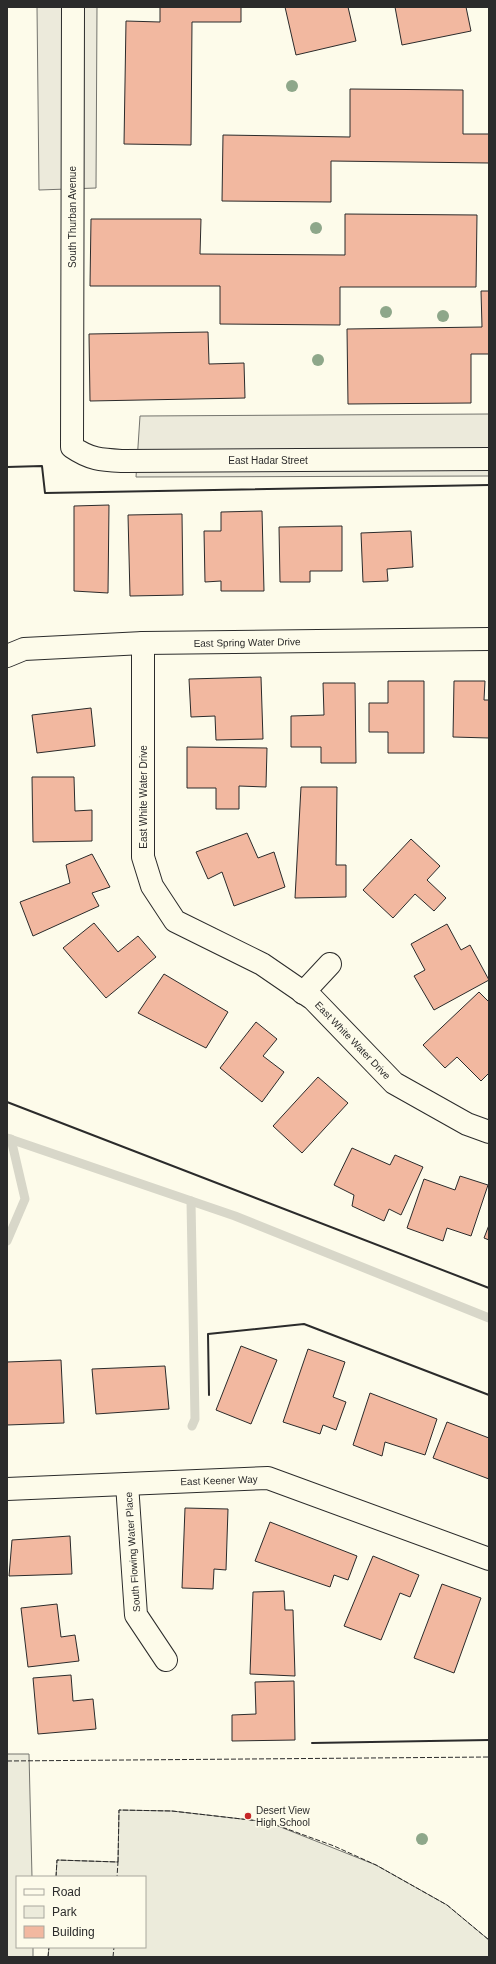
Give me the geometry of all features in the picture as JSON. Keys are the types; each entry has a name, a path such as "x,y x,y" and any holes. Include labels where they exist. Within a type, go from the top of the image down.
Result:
{"street":[{"name":"South Thurban Avenue","path":"71,426 73,7"},
{"name":"East Hadar Street","path":"71,426 72,447 96,460 489,459"},
{"name":"East Spring Water Drive","path":"7,656 24,649 143,643 489,639"},
{"name":"East White Water Drive","path":"143,643 143,857 152,886 175,921 262,964 313,999 394,1083 467,1124 489,1132"},
{"path":"303,993 330,964"},
{"name":"East Keener Way","path":"7,1488 268,1478 489,1559"},
{"name":"South Flowing Water Place","path":"127,1484 136,1615 166,1660"}],"green space":[{"path":"7,1754 29,1754 32,1876 16,1876 16,1948 33,1948 33,1957 7,1957"},
{"path":"119,1810 172,1811 268,1822 376,1865 447,1905 489,1940 489,1957 48,1957 49,1948 146,1948 146,1876 56,1876 57,1860 118,1862"}],"shaded area":[{"path":"37,7 97,7 96,188 39,190"},
{"path":"489,414 489,476 136,477 140,416"}],"building":[{"path":"160,7 241,7 241,22 192,22 191,145 124,144 126,21 160,22"},
{"path":"285,7 348,7 356,41 296,55"},
{"path":"395,7 466,7 471,31 402,45"},
{"path":"350,89 463,90 463,134 489,134 489,163 331,161 331,202 222,201 223,135 350,137"},
{"path":"345,214 477,215 476,287 340,287 340,325 220,324 220,286 90,286 91,219 201,219 200,254 345,255"},
{"path":"481,291 489,291 489,354 471,354 471,403 348,404 347,329 482,327"},
{"path":"208,332 209,364 244,363 245,398 90,401 89,334"},
{"path":"109,505 108,593 74,591 74,506"},
{"path":"262,511 264,591 221,591 221,581 205,582 204,531 221,531 221,512"},
{"path":"182,514 183,595 130,596 128,515"},
{"path":"342,526 342,571 310,571 310,582 280,582 279,527"},
{"path":"411,531 413,567 387,569 388,581 363,582 361,533"},
{"path":"261,677 263,739 216,740 215,716 191,717 189,679"},
{"path":"388,681 424,681 424,753 388,753 388,732 369,732 369,703 388,703"},
{"path":"454,681 485,681 484,700 489,700 489,738 453,737"},
{"path":"323,683 355,683 356,763 321,763 321,747 291,747 291,716 324,715"},
{"path":"91,708 95,746 37,753 32,715"},
{"path":"187,747 267,748 266,787 239,786 239,809 216,809 216,788 187,788"},
{"path":"32,777 74,777 75,811 92,810 92,841 33,842"},
{"path":"301,787 337,787 336,865 346,865 346,897 295,898"},
{"path":"247,833 258,858 274,852 285,887 234,906 222,872 208,879 196,852"},
{"path":"411,839 440,866 427,880 446,898 434,911 415,894 393,918 363,890"},
{"path":"92,854 110,887 92,893 99,906 33,936 20,902 70,883 66,865"},
{"path":"94,923 118,952 138,936 156,957 106,998 63,948"},
{"path":"447,924 461,950 470,945 489,980 434,1010 414,976 425,970 411,944"},
{"path":"164,974 228,1012 206,1048 138,1013"},
{"path":"479,992 489,1002 489,1073 481,1081 457,1057 445,1068 423,1045"},
{"path":"256,1022 277,1039 263,1056 284,1072 262,1102 220,1068"},
{"path":"318,1077 348,1103 302,1153 273,1126"},
{"path":"352,1148 390,1165 395,1155 423,1167 401,1215 389,1209 384,1221 352,1206 354,1195 334,1185"},
{"path":"460,1176 488,1185 471,1236 447,1228 443,1241 407,1228 424,1179 455,1190"},
{"path":"489,1225 489,1240 484,1238"},
{"path":"241,1346 277,1360 251,1424 216,1410"},
{"path":"308,1349 345,1362 333,1397 346,1402 336,1430 323,1425 320,1434 283,1422"},
{"path":"61,1360 64,1423 7,1425 7,1362"},
{"path":"165,1366 169,1409 96,1414 92,1369"},
{"path":"370,1393 437,1419 425,1455 385,1442 382,1456 353,1445"},
{"path":"447,1422 489,1438 489,1479 433,1458"},
{"path":"185,1508 228,1509 226,1570 214,1569 213,1589 182,1588"},
{"path":"270,1522 357,1556 348,1580 334,1575 330,1587 255,1561"},
{"path":"70,1536 72,1574 9,1576 12,1540"},
{"path":"373,1556 419,1575 410,1597 400,1593 381,1640 344,1626"},
{"path":"442,1584 481,1598 454,1673 414,1658"},
{"path":"284,1591 285,1610 293,1610 295,1676 250,1674 253,1592"},
{"path":"57,1604 61,1637 75,1635 79,1661 28,1667 21,1608"},
{"path":"71,1675 73,1701 93,1699 96,1729 38,1734 33,1678"},
{"path":"294,1681 295,1740 232,1741 232,1715 256,1714 255,1682"}],"waterway":[{"path":"7,1138 235,1216 489,1318"},
{"path":"7,1241 25,1199 11,1139"},
{"path":"191,1201 195,1419 192,1426"}],"fence":[{"path":"7,1761 489,1757"},
{"path":"118,1862 119,1810 172,1811 268,1822 334,1846 376,1865 447,1905 489,1940"},
{"path":"56,1876 57,1860 118,1862 117,1876"},
{"path":"48,1957 49,1948"},
{"path":"113,1957 114,1948"}],"wall":[{"path":"7,467 42,466 45,493 489,485"},
{"path":"7,1102 489,1288"},
{"path":"209,1395 208,1334 304,1324 489,1395"},
{"path":"312,1743 489,1740"}],"place":[{"name":"Desert View High School","path":"248,1816"}]}
